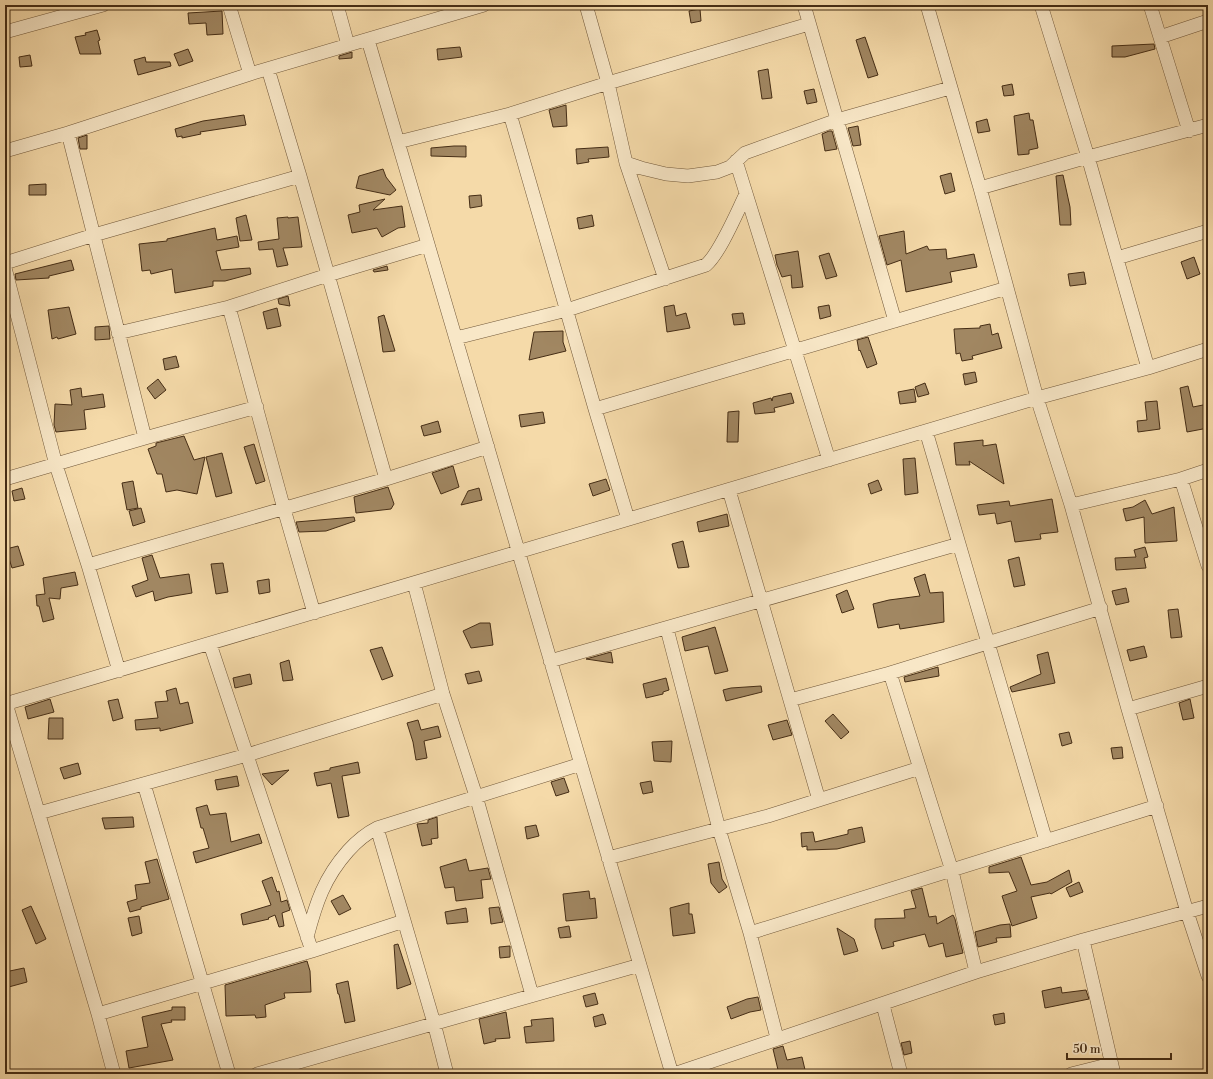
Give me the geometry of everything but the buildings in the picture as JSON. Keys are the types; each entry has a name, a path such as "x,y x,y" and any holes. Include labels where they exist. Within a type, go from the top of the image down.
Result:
{"street":[{"path":"5,32 103,5"},
{"path":"229,5 250,74"},
{"path":"337,5 348,45"},
{"path":"5,151 68,133 250,74 368,40 455,9 484,5"},
{"path":"586,5 608,83 626,163 665,278"},
{"path":"804,5 895,321"},
{"path":"927,5 980,188 1037,398 1071,505 1187,912 1208,976"},
{"path":"1041,5 1088,157 1148,368"},
{"path":"1150,5 1189,131"},
{"path":"1160,37 1208,21"},
{"path":"398,142 510,114 608,83 809,24"},
{"path":"368,40 608,858 673,1074 777,1038 883,1005 976,972 1083,940 1208,906"},
{"path":"268,69 386,479"},
{"path":"626,163 657,173 688,176 725,170 745,153 837,120 950,88"},
{"path":"510,114 628,520"},
{"path":"980,188 1208,125"},
{"path":"68,133 145,438"},
{"path":"736,161 829,460"},
{"path":"5,262 94,234 300,176"},
{"path":"456,338 567,310 708,264 746,194"},
{"path":"1117,258 1208,231"},
{"path":"118,332 229,307 428,245"},
{"path":"5,268 56,465 88,565 119,671"},
{"path":"595,409 1007,288"},
{"path":"229,307 314,613"},
{"path":"114,1074 39,813 5,703 119,671 1037,398 1148,368 1208,349"},
{"path":"5,479 257,407"},
{"path":"926,431 1046,841"},
{"path":"88,565 386,479 488,447"},
{"path":"1071,505 1181,479 1208,470"},
{"path":"1181,479 1208,566"},
{"path":"729,490 819,800"},
{"path":"550,661 667,629 959,544"},
{"path":"414,583 443,694 476,796 532,995"},
{"path":"790,700 890,673 1101,608"},
{"path":"667,629 719,829 750,933 777,1038"},
{"path":"210,644 312,952"},
{"path":"890,673 952,871 976,972"},
{"path":"1128,709 1208,686"},
{"path":"39,813 247,755 443,694"},
{"path":"307,937 317,900 331,871 356,842 367,833 377,828 476,796 581,764"},
{"path":"608,858 719,829 819,800 920,768"},
{"path":"144,784 228,1074"},
{"path":"750,933 1157,806"},
{"path":"377,828 434,1023 447,1074"},
{"path":"98,1014 312,952 404,921"},
{"path":"1071,1074 1112,1069 1083,940"},
{"path":"257,1074 640,965"},
{"path":"883,1005 901,1074"}]}
